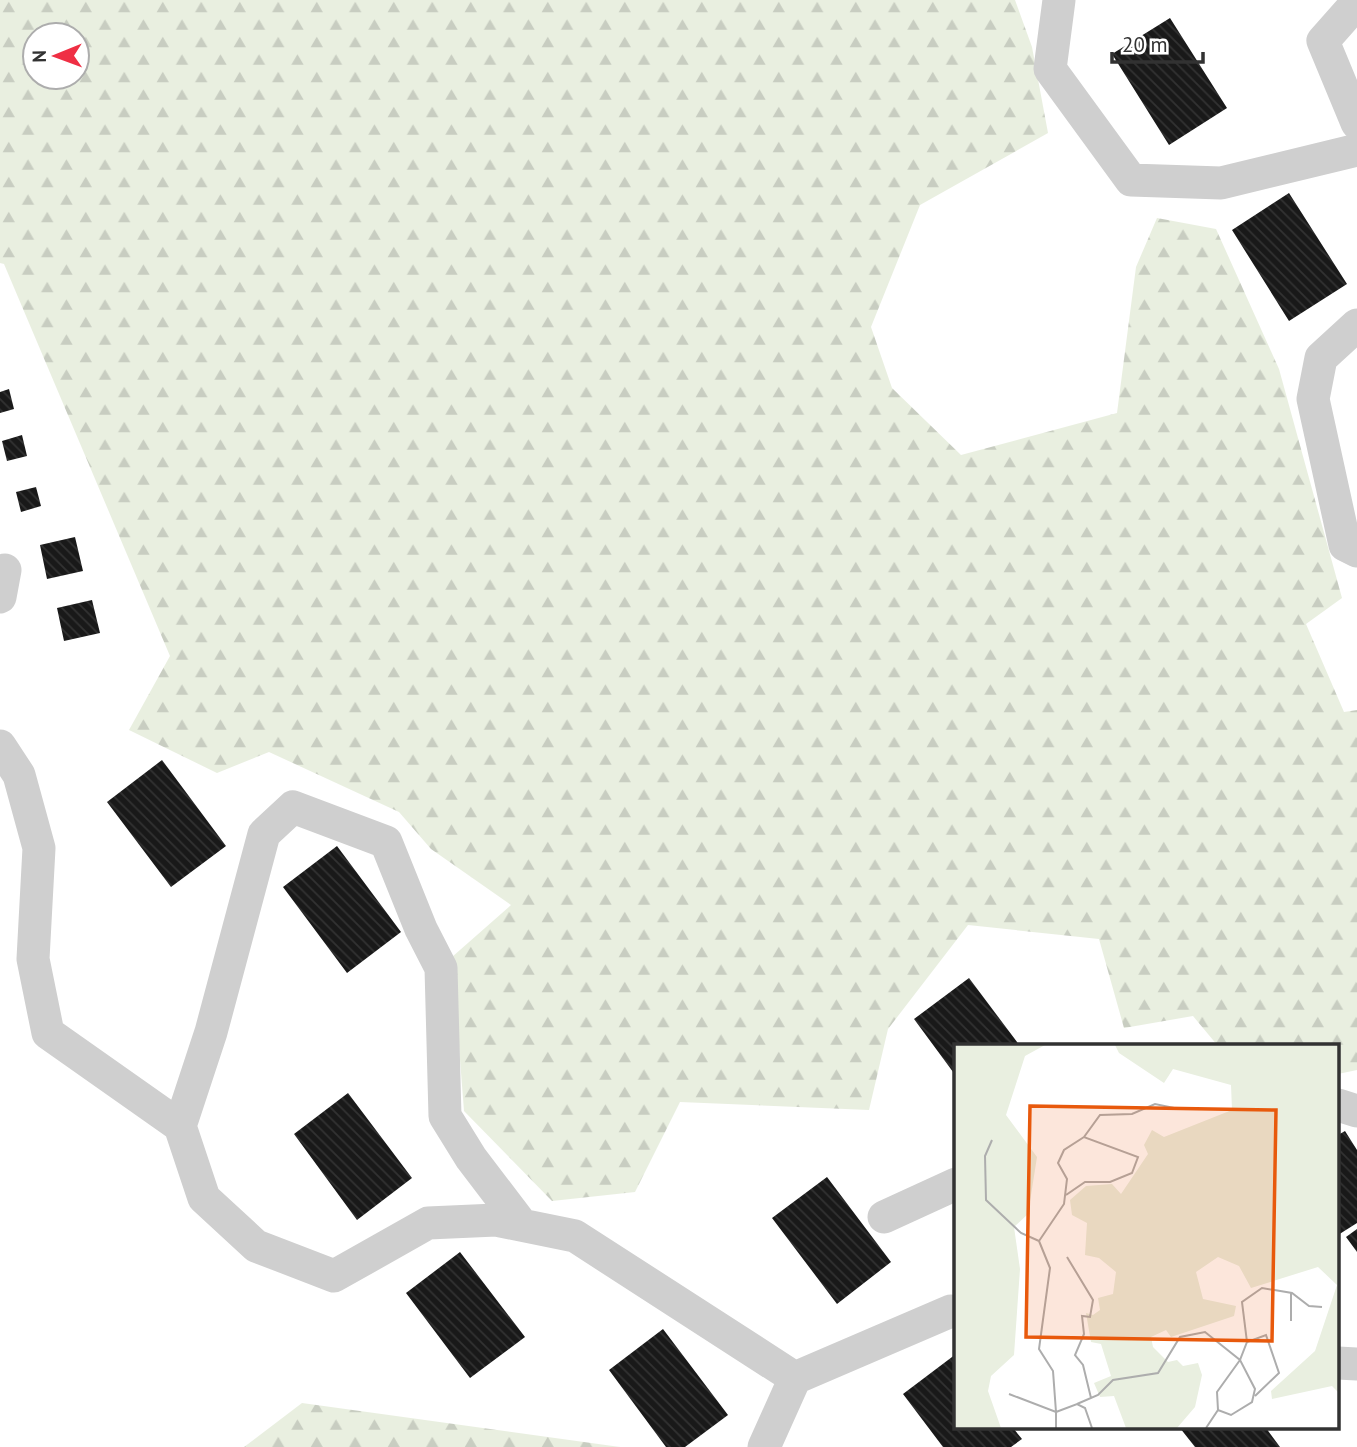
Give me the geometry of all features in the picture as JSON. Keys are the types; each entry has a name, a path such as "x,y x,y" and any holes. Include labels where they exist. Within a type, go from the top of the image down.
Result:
{"lane":[{"path":"1059,0 1050,69 1131,180 1221,183 1357,150"},
{"path":"1357,6 1353,7 1323,41 1357,123"},
{"path":"1357,325 1321,358 1313,399 1345,545 1357,551"},
{"path":"0,746 19,775 39,848 33,959 48,1033 180,1126 204,1198 256,1245 334,1276 428,1223 496,1220 575,1236 795,1378"},
{"path":"180,1126 211,1032 264,834 293,807 386,842 421,929 441,968 445,1116 471,1158 522,1225"},
{"path":"1340,1106 1357,1111"},
{"path":"884,1217 954,1185"},
{"path":"764,1447 795,1378 954,1312"}],"green space":[{"path":"0,0 1015,0 1032,47 1048,133 920,205 871,327 892,388 961,455 1117,413 1136,267 1157,218 1216,229 1279,369 1342,598 1306,624 1344,712 1357,710 1357,1070 1340,1074 1340,1044 1216,1044 1193,1016 1124,1028 1099,939 968,925 888,1029 869,1110 680,1102 635,1192 552,1201 464,1111 452,957 511,905 431,849 399,812 269,752 217,773 129,730 170,656 4,264 0,263"},
{"path":"302,1403 620,1447 244,1447"}],"building":[{"path":"1170,18 1227,108 1169,145 1112,54"},
{"path":"1289,193 1347,284 1289,321 1232,230"},
{"path":"9,389 14,409 0,413 0,392"},
{"path":"22,435 27,456 7,461 2,441"},
{"path":"36,487 41,506 21,512 16,492"},
{"path":"75,537 83,571 47,579 40,545"},
{"path":"92,600 100,633 64,641 57,608"},
{"path":"162,760 226,846 171,887 107,802"},
{"path":"337,846 401,932 347,973 283,887"},
{"path":"969,978 1018,1044 954,1044 954,1073 914,1019"},
{"path":"348,1093 412,1178 357,1220 294,1134"},
{"path":"1345,1131 1357,1150 1357,1223 1340,1234 1340,1134"},
{"path":"827,1177 891,1262 837,1304 772,1218"},
{"path":"1357,1229 1357,1252 1346,1237"},
{"path":"460,1252 525,1337 470,1378 406,1293"},
{"path":"663,1329 728,1415 685,1447 666,1447 609,1370"},
{"path":"954,1356 954,1430 1015,1430 1022,1439 1011,1447 943,1447 903,1394"},
{"path":"1182,1430 1267,1430 1280,1447 1195,1447"}]}
